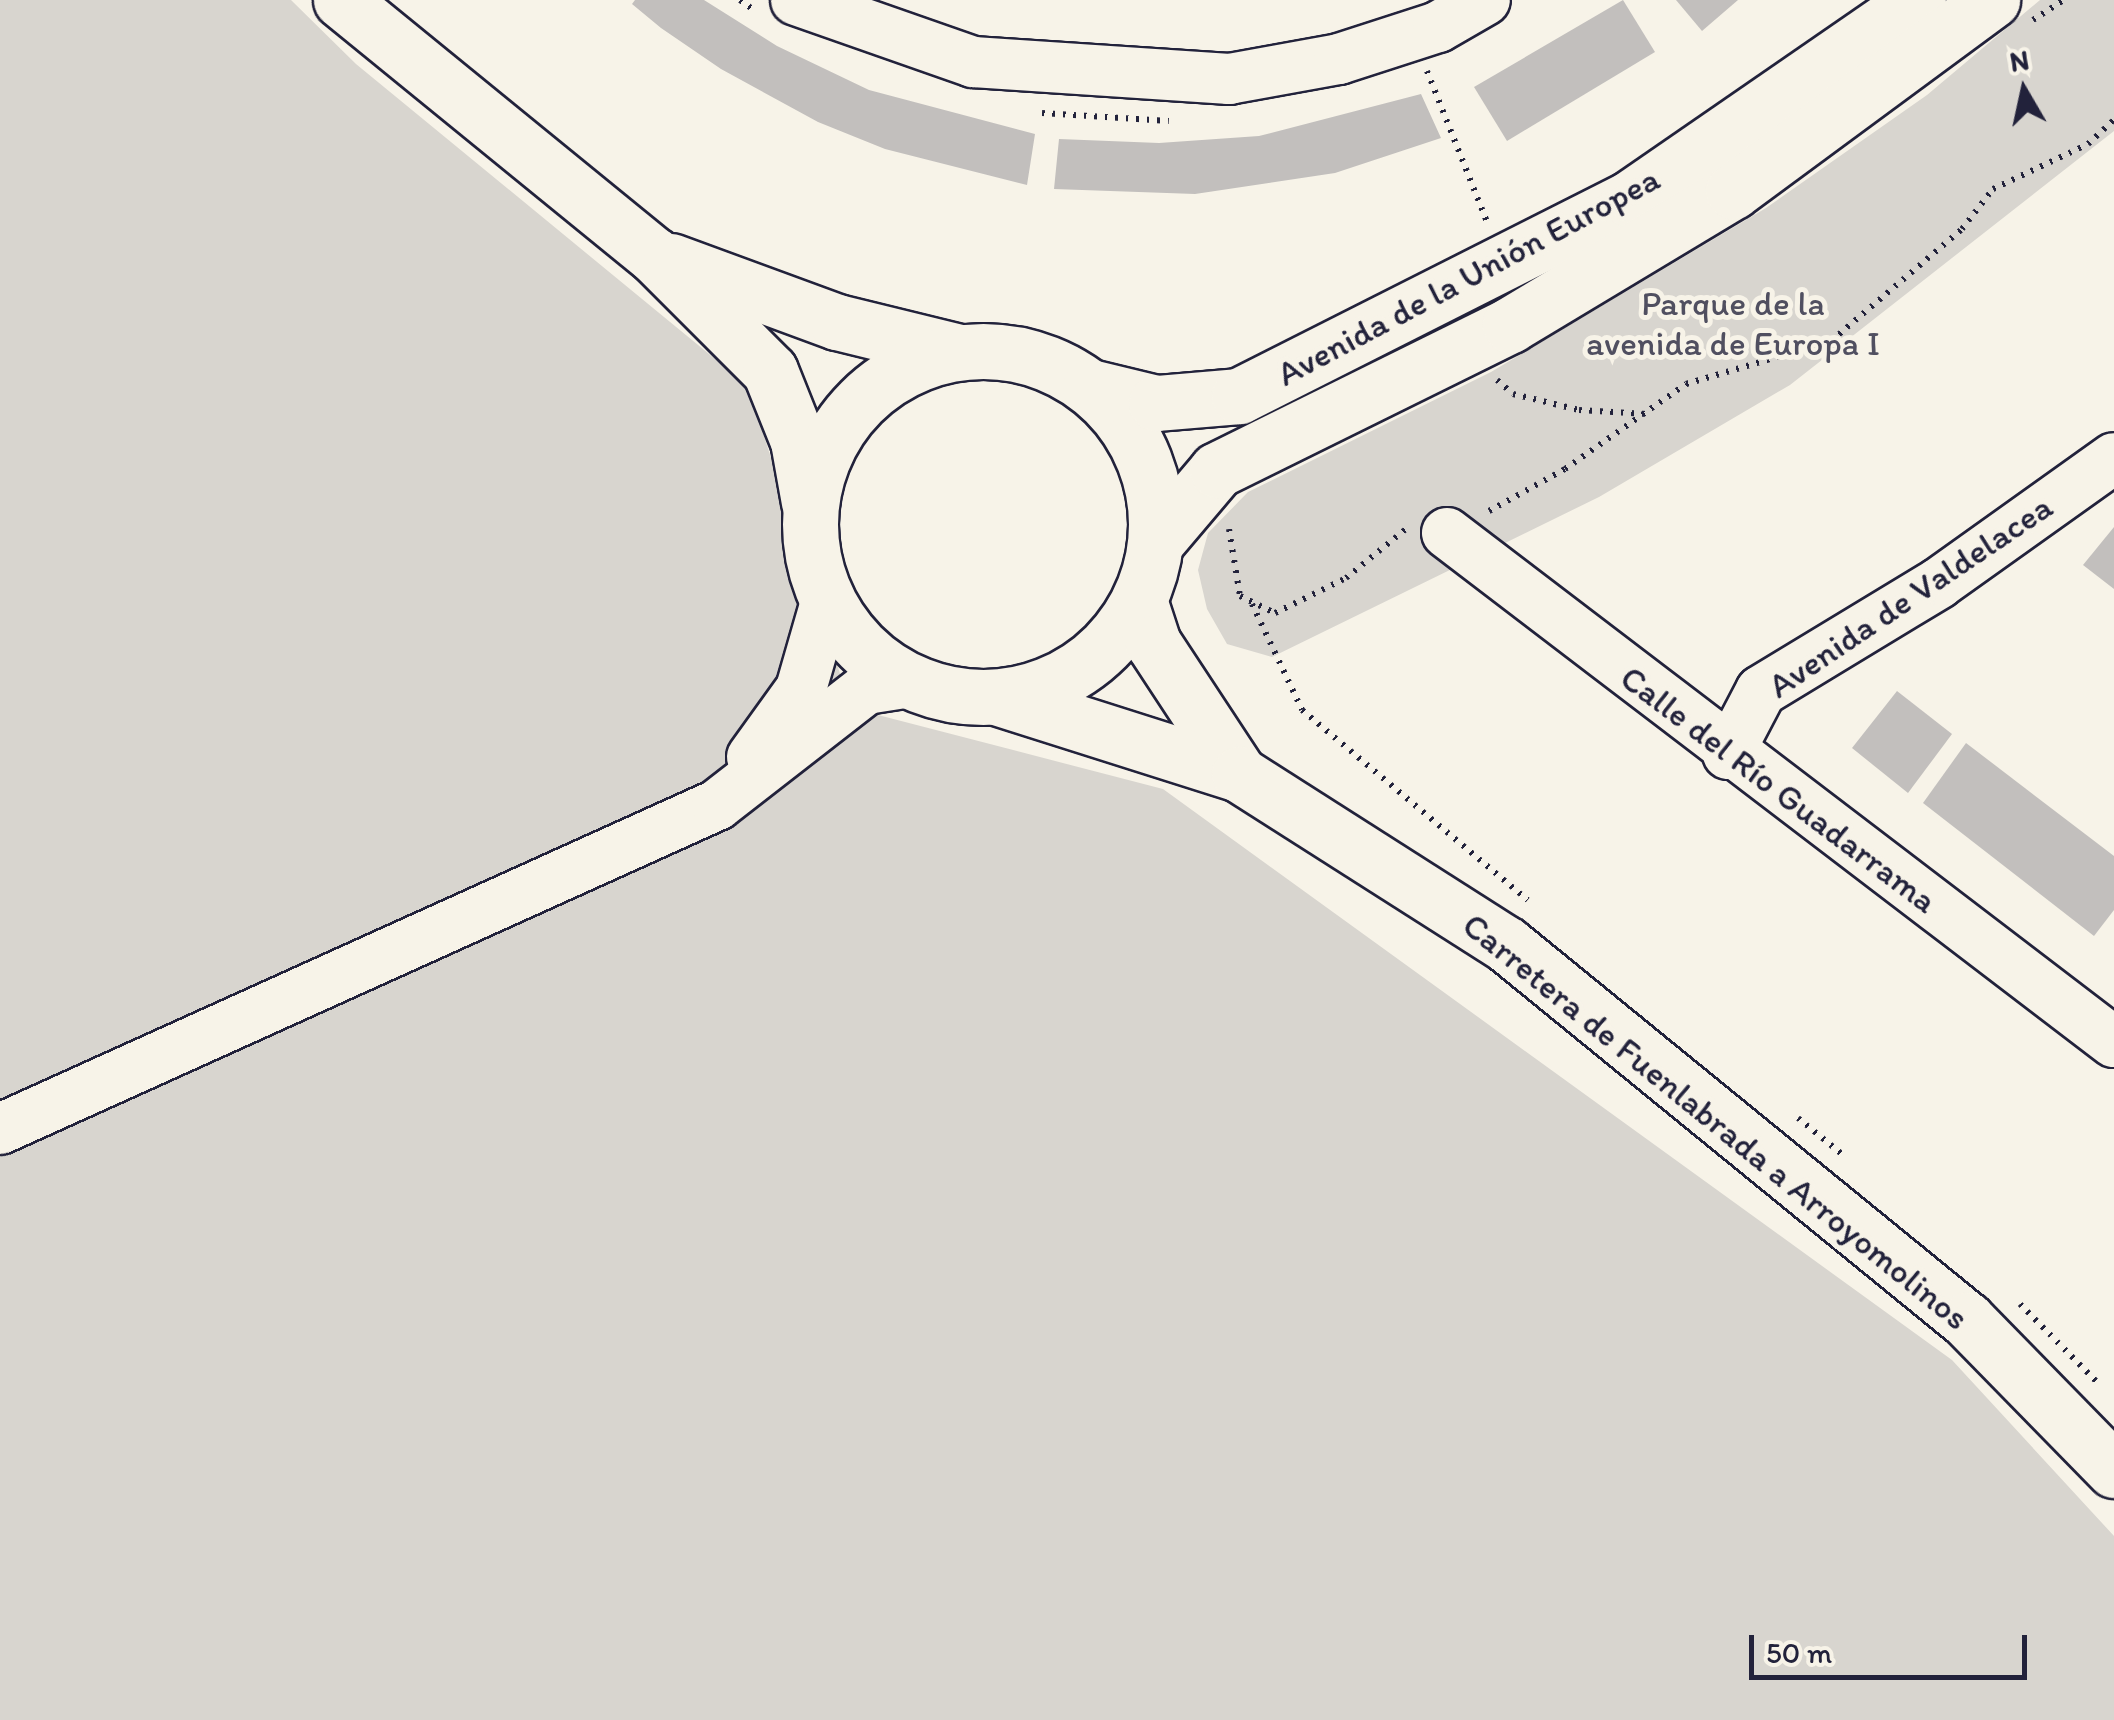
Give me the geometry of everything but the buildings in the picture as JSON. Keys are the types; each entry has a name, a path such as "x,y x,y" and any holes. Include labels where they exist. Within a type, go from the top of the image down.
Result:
{"main road":[{"path":"341,0 654,255 770,371 798,441 809,505 811,555 826,602 861,649 910,682 952,695 996,698 1055,682 1104,648 1140,600 1156,542 1152,484 1137,448 1090,388 1050,364 1005,352 959,352 837,322 654,255"},
{"name":"Avenida de la Unión Europea","path":"1090,388 1156,403 1239,396 1629,199 1918,0"},
{"name":"Avenida de la Unión Europea","path":"1156,542 1216,470 1510,325 1717,200 1992,0"},
{"path":"809,505 825,450 858,403 904,369 959,352"},
{"name":"Carretera de Fuenlabrada a Arroyomolinos","path":"1140,600 1153,643 1239,774"},
{"name":"Carretera de Fuenlabrada a Arroyomolinos","path":"996,698 1239,774 1506,944 1967,1320 2114,1470"}],"street":[{"path":"796,0 973,62 1229,79 1339,58 1438,27 1485,0"},
{"name":"Avenida de Valdelacea","path":"1728,754 1761,691 1939,582 2114,458"},
{"name":"Calle del Río Guadarrama","path":"1447,533 1728,754 2114,1042"},
{"path":"717,805 801,689 826,602"},
{"path":"0,1129 717,805 866,690 910,682"}],"path":[{"path":"1228,519 1240,596 1275,614 1346,578 1402,528 1447,533 1647,414 1686,384 1831,341 1962,229 1993,190 2088,144 2114,120"},
{"path":"1485,370 1514,394 1579,410 1647,414"},
{"path":"1250,601 1302,710 1544,913"},
{"path":"1785,1108 1860,1169"},
{"path":"2008,1294 2101,1386"}],"green space":[{"path":"0,0 291,0 356,64 748,386 851,708 1163,789 1952,1360 2114,1536 2114,1720 0,1720"},
{"name":"Parque de la avenida de Europa I","path":"2040,0 2114,0 2114,131 1790,385 1599,497 1272,657 1227,644 1207,609 1198,570 1208,533 1248,492 1491,372 1766,208 1927,95"}]}
